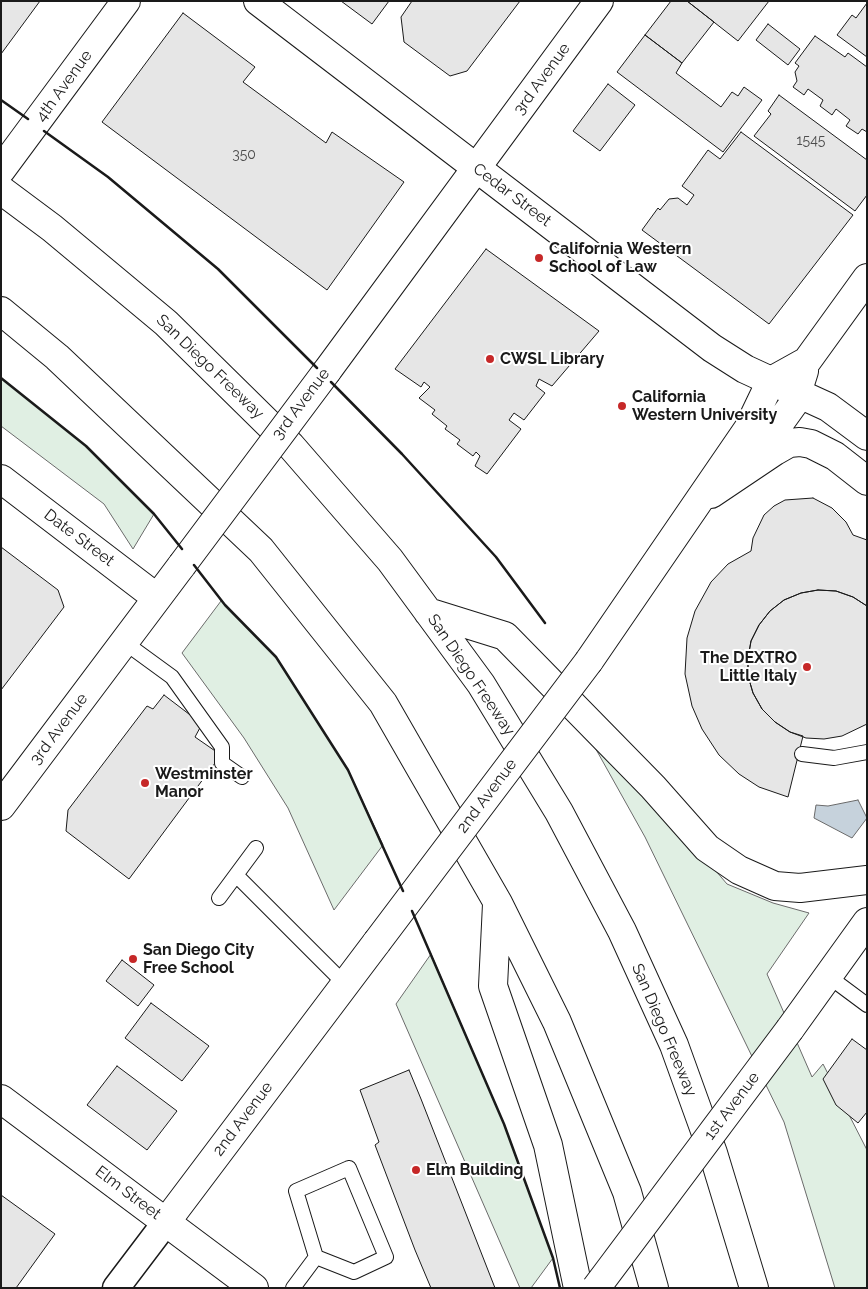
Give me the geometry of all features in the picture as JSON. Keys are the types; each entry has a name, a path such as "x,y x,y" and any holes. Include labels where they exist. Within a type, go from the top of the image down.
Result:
{"main road":[{"name":"4th Avenue","path":"1,170 126,1"},
{"name":"Cedar Street","path":"258,1 712,348 745,369 828,406 867,436"},
{"name":"3rd Avenue","path":"1,806 477,169 599,1"},
{"name":"San Diego Freeway","path":"1,190 74,246 166,323 291,446 390,560 481,684 559,812 622,931 677,1054 714,1153 754,1288"},
{"path":"700,502 771,435 794,403 807,361 867,278"},
{"path":"1,311 57,356 261,550 383,703 498,903 557,1022 623,1183 654,1288"},
{"path":"772,381 807,361"},
{"name":"2nd Avenue","path":"166,1222 589,661 700,502 748,429 772,381"},
{"path":"700,502 775,451 794,443 811,444 835,456 867,480"},
{"name":"Date Street","path":"1,479 157,598"},
{"path":"428,612 505,636 653,787 707,848 739,870 776,886 800,888 867,880"},
{"path":"498,903 493,986 548,1145 578,1288"},
{"name":"1st Avenue","path":"596,1288 790,1029 867,922"},
{"name":"Elm Street","path":"1,1099 254,1288"}],"street":[{"name":"2nd Avenue","path":"116,1288 166,1222"}],"lane":[{"path":"124,642 172,677 222,747 222,763 242,777"},
{"path":"802,754 834,758 867,752"},
{"path":"220,898 256,848"},
{"path":"236,875 345,984"},
{"path":"828,976 867,1005"},
{"path":"349,1168 386,1257 354,1272 316,1257 296,1191 349,1168"},
{"path":"293,1288 316,1257"}],"green space":[{"path":"1,378 86,446 154,514 133,549 104,504 1,426"},
{"path":"221,601 276,657 348,770 383,845 334,910 288,808 244,738 182,653"},
{"path":"601,736 727,884 773,903 809,913 767,974 812,1077 823,1064 867,1150 867,1288 835,1288 784,1122 645,837 593,744"},
{"path":"431,954 504,1124 553,1258 531,1288 520,1288 396,1004"}],"shaded area":[{"path":"858,800 867,818 852,838 814,818 816,805 828,806"}],"building":[{"path":"1,1 40,1 1,54"},
{"path":"341,1 389,1 372,24"},
{"path":"412,1 520,1 467,71 450,76 404,42 401,17"},
{"path":"671,1 687,1 714,22 682,63 645,35"},
{"path":"687,1 769,1 738,41"},
{"path":"867,3 867,57 837,35 852,15 856,18"},
{"path":"183,13 255,67 243,82 326,143 332,132 404,182 327,290 102,122"},
{"path":"768,24 800,49 788,65 756,40"},
{"path":"645,35 682,63 676,73 721,107 732,92 738,96 744,87 762,100 723,152 617,72"},
{"path":"815,36 845,57 848,53 867,67 867,132 862,129 858,134 846,126 850,120 836,109 832,115 820,106 823,100 808,89 804,95 793,87 797,81 795,72 799,66 795,63"},
{"path":"608,84 635,105 600,151 573,131"},
{"path":"779,95 867,160 867,195 855,211 754,136 771,114 768,111"},
{"path":"741,132 853,215 769,324 642,230 658,208 660,210 669,199 678,198 687,205 694,195 682,186 708,150 720,159"},
{"name":"CWSL Library","path":"486,249 599,331 552,386 539,379 536,386 545,393 524,420 514,413 509,420 521,429 487,474 475,466 480,456 476,452 473,456 457,444 460,440 445,429 447,426 432,414 435,410 419,398 430,387 424,382 421,387 395,369"},
{"path":"813,498 832,508 846,522 853,535 867,540 867,606 853,597 836,591 818,590 801,593 784,600 770,611 759,625 751,641 748,658 748,676 753,693 762,709 775,722 790,732 803,736 788,797 759,787 739,774 719,755 702,729 692,706 685,674 687,638 695,611 711,582 728,564 751,551 753,538 764,515 774,506 785,500"},
{"path":"1,547 58,590 64,607 1,690"},
{"name":"The DEXTRO Little Italy","path":"818,590 836,591 853,597 867,606 867,724 842,736 824,739 806,738 790,732 775,722 762,709 753,693 748,676 748,658 751,641 759,625 770,611 784,600 801,593"},
{"name":"Westminster Manor","path":"164,695 202,724 195,737 221,755 129,879 66,831 68,810 147,706 153,709"},
{"path":"122,960 154,985 138,1006 106,981"},
{"path":"151,1003 209,1046 182,1081 125,1038"},
{"path":"852,1039 867,1050 867,1112 858,1123 836,1105 823,1079"},
{"path":"117,1066 177,1111 147,1150 87,1105"},
{"name":"Elm Building","path":"409,1070 495,1288 431,1288 415,1250 375,1145 379,1142 360,1090"},
{"path":"1,1195 55,1234 16,1288 1,1288"}],"wall":[{"path":"1,100 28,119"},
{"path":"44,131 108,177 218,269 317,368"},
{"path":"1,378 86,446 154,514 182,549"},
{"path":"331,382 402,454 496,557 545,623"},
{"path":"194,565 225,605 276,657 348,770 403,891"},
{"path":"412,911 504,1124 553,1258 560,1288"}],"place":[{"name":"California Western School of Law","path":"539,258"},
{"name":"CWSL Library","path":"490,359"},
{"name":"California Western University","path":"622,406"},
{"name":"The DEXTRO Little Italy","path":"807,667"},
{"name":"Westminster Manor","path":"145,783"},
{"name":"San Diego City Free School","path":"133,959"},
{"name":"Elm Building","path":"416,1170"}]}
